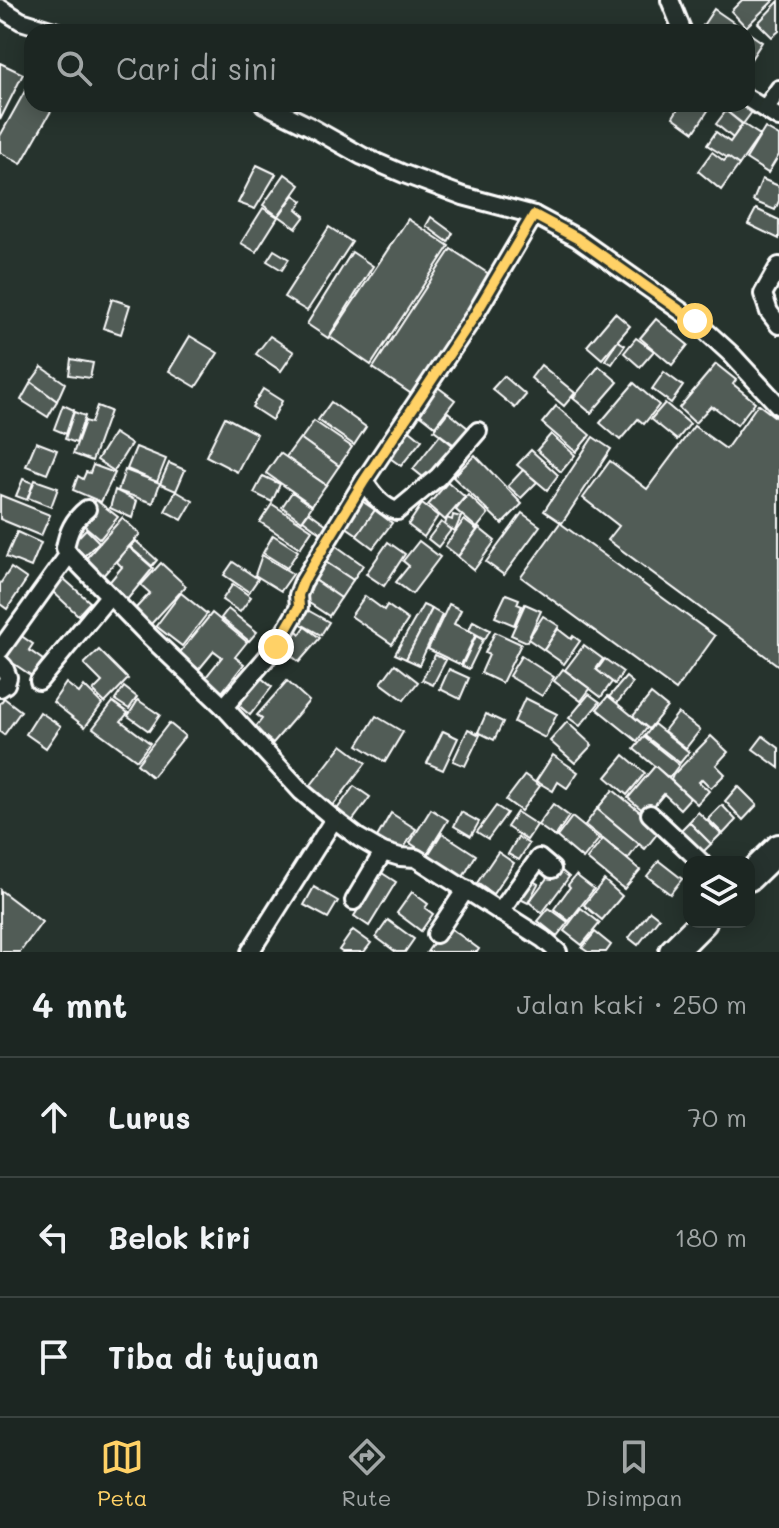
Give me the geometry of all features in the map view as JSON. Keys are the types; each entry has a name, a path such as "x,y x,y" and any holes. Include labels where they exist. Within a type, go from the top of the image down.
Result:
{"highway":[{"path":"755,871 779,848"},
{"path":"673,952 697,928"}],"street":[{"path":"670,0 680,24"},
{"path":"0,8 31,24"},
{"path":"755,103 772,114 779,89"},
{"path":"280,112 362,156 404,174 463,196 534,215 577,238 695,321 731,354 779,406"},
{"path":"224,707 276,647 299,607 298,595 303,582 364,481 475,315 534,215"},
{"path":"779,266 763,294 769,312 779,325"},
{"path":"364,481 371,493 397,511 438,477 478,431"},
{"path":"87,509 73,523 65,548 69,554 224,707 302,792 359,838 383,852 416,858 543,939 558,952"},
{"path":"0,650 69,554"},
{"path":"39,681 109,596"},
{"path":"0,663 8,674 6,684 0,688"},
{"path":"650,814 695,856"},
{"path":"250,952 334,819"},
{"path":"354,901 383,852"},
{"path":"500,912 539,858 552,869"},
{"path":"436,934 466,889"}],"building":[{"path":"742,0 774,0 749,24 743,24 731,11"},
{"path":"779,1 779,31 772,37 758,23"},
{"path":"714,9 736,24 704,24"},
{"path":"755,37 762,42 755,53"},
{"path":"0,63 23,74 0,120"},
{"path":"24,93 24,112 50,112 21,164 0,152 0,136"},
{"path":"676,112 707,112 694,132 673,117"},
{"path":"727,112 742,124 733,138 716,124"},
{"path":"728,112 752,112 743,124"},
{"path":"743,124 760,135 739,165 707,145 716,132 730,142"},
{"path":"765,128 779,136 779,155 768,173 746,159"},
{"path":"712,152 724,161 728,157 739,165 721,190 698,171"},
{"path":"257,165 276,174 255,209 238,203"},
{"path":"285,174 300,185 278,216 263,205"},
{"path":"762,179 779,186 779,201 775,210 753,201"},
{"path":"294,195 303,201 297,209 305,216 296,228 279,216"},
{"path":"263,208 278,217 256,252 241,243"},
{"path":"756,209 779,220 779,239 748,224"},
{"path":"431,217 453,233 448,242 426,226"},
{"path":"408,219 449,246 371,365 330,337"},
{"path":"329,227 352,242 307,311 284,297"},
{"path":"451,249 492,276 413,395 373,368"},
{"path":"274,250 289,259 282,270 267,261"},
{"path":"352,252 373,266 328,338 307,324"},
{"path":"112,299 130,305 121,334 103,328"},
{"path":"615,313 630,326 602,359 587,346"},
{"path":"656,319 688,345 672,365 640,338"},
{"path":"190,336 218,353 196,387 169,371"},
{"path":"270,336 294,352 281,371 256,354"},
{"path":"636,338 654,351 640,367 624,353"},
{"path":"618,341 625,345 612,364 605,360"},
{"path":"71,359 93,363 90,378 69,375"},
{"path":"716,364 736,380 733,384 755,402 737,425 711,406 695,423 679,408"},
{"path":"541,365 575,393 564,406 531,378"},
{"path":"599,366 618,382 591,413 573,398"},
{"path":"42,367 65,383 57,401 31,382"},
{"path":"664,372 683,386 671,403 652,389"},
{"path":"504,376 526,395 515,408 492,389"},
{"path":"31,382 57,401 48,417 21,400"},
{"path":"634,383 659,405 644,424 638,419 620,440 600,423"},
{"path":"435,385 455,400 435,426 416,411"},
{"path":"263,389 282,401 272,420 252,407"},
{"path":"331,402 366,427 354,445 318,420"},
{"path":"665,403 690,424 677,440 651,419"},
{"path":"758,404 779,420 779,666 608,540 619,526 583,498 610,461 647,489 694,426 726,449"},
{"path":"63,405 74,410 66,434 54,429"},
{"path":"97,406 110,411 92,461 73,454 85,421 91,423"},
{"path":"556,406 590,435 576,452 542,423"},
{"path":"74,412 85,416 76,443 65,439"},
{"path":"448,412 473,432 460,449 434,430"},
{"path":"225,417 257,434 237,472 206,456"},
{"path":"314,421 352,447 339,466 301,439"},
{"path":"405,426 422,440 401,466 383,453"},
{"path":"114,433 131,444 114,471 97,460"},
{"path":"551,434 575,455 561,472 537,450"},
{"path":"440,435 455,447 428,481 413,469"},
{"path":"593,437 611,449 562,523 544,511"},
{"path":"300,438 339,466 326,485 286,457"},
{"path":"36,442 57,450 47,474 26,466"},
{"path":"136,447 166,459 157,482 127,469"},
{"path":"531,450 558,475 547,490 517,465"},
{"path":"280,453 326,485 312,505 266,473"},
{"path":"475,455 522,504 502,524 453,477"},
{"path":"169,463 185,470 176,491 160,484"},
{"path":"93,465 115,473 101,502 73,490 78,476 83,479"},
{"path":"125,470 160,483 153,503 118,491"},
{"path":"523,470 537,482 521,498 508,486"},
{"path":"263,476 280,484 272,502 254,493"},
{"path":"23,479 33,483 27,500 16,496"},
{"path":"35,480 58,488 51,507 28,498"},
{"path":"448,482 465,497 445,520 428,505"},
{"path":"115,490 137,501 132,518 110,508"},
{"path":"176,491 193,501 182,520 165,511"},
{"path":"292,492 312,506 302,521 282,507"},
{"path":"0,495 50,515 41,536 0,519"},
{"path":"468,495 488,514 477,528 456,510"},
{"path":"359,499 375,510 358,535 342,524"},
{"path":"96,500 118,517 100,539 79,521"},
{"path":"272,504 312,530 300,548 260,522"},
{"path":"422,504 438,516 424,537 408,525"},
{"path":"375,510 392,523 373,548 357,536"},
{"path":"309,512 327,525 321,533 303,520"},
{"path":"522,513 540,526 504,575 486,562"},
{"path":"453,515 461,517 455,531 445,525 447,518 452,520"},
{"path":"122,518 140,534 100,579 82,563"},
{"path":"464,520 477,530 458,556 445,546"},
{"path":"441,522 451,530 438,547 428,539"},
{"path":"560,523 715,636 676,690 521,577"},
{"path":"479,528 495,541 474,570 458,557"},
{"path":"86,529 99,542 80,560 68,548"},
{"path":"17,532 41,543 31,567 6,557"},
{"path":"273,535 298,551 287,568 263,553"},
{"path":"136,541 157,560 152,566 130,547"},
{"path":"419,541 440,557 412,594 396,582 409,566 403,561"},
{"path":"388,542 405,554 384,586 366,574"},
{"path":"335,545 363,565 353,580 324,561"},
{"path":"129,547 153,568 126,601 107,585 122,567 117,562"},
{"path":"262,555 293,574 281,591 255,575"},
{"path":"324,561 353,580 341,598 312,578"},
{"path":"233,562 258,579 249,592 224,575"},
{"path":"161,563 186,586 151,624 135,609 150,593 141,585"},
{"path":"11,568 27,579 7,609 0,604 0,584"},
{"path":"63,578 90,602 78,615 52,591"},
{"path":"312,578 341,598 329,616 300,597"},
{"path":"233,584 251,597 240,612 222,600"},
{"path":"181,593 207,614 182,646 156,626"},
{"path":"506,594 519,599 517,604 522,606 514,625 495,617"},
{"path":"365,596 384,610 387,605 408,620 392,644 351,616"},
{"path":"449,604 461,610 454,624 476,634 461,665 428,649"},
{"path":"525,604 541,611 527,642 511,635"},
{"path":"423,605 432,609 406,659 395,654"},
{"path":"302,607 329,622 321,635 294,620"},
{"path":"228,609 257,632 249,641 221,618"},
{"path":"432,609 442,615 419,665 406,659"},
{"path":"212,613 247,642 235,657 244,664 218,697 201,683 222,657 214,651 196,673 176,657"},
{"path":"543,616 559,626 544,650 528,639"},
{"path":"473,621 490,630 485,639 469,630"},
{"path":"305,627 320,638 299,662 281,647 296,630 300,634"},
{"path":"558,629 571,639 573,636 580,641 564,664 544,650"},
{"path":"495,632 521,644 502,683 481,673 489,655 485,653"},
{"path":"20,635 33,644 29,650 43,660 32,676 4,657"},
{"path":"476,636 483,640 469,669 462,666"},
{"path":"584,645 603,659 596,669 612,682 601,697 565,670"},
{"path":"99,650 128,679 105,703 93,691 102,682 84,664"},
{"path":"435,655 446,660 433,685 422,680"},
{"path":"521,656 554,677 542,696 509,676"},
{"path":"605,659 623,672 615,684 597,670"},
{"path":"395,664 418,682 404,700 381,683"},
{"path":"449,669 469,678 460,699 440,689"},
{"path":"563,669 590,689 581,701 554,681"},
{"path":"259,676 272,687 250,715 237,704"},
{"path":"626,677 633,683 617,703 609,697"},
{"path":"287,681 309,701 273,743 255,728 262,719 257,715"},
{"path":"66,683 79,693 84,686 102,704 85,727 53,702"},
{"path":"124,687 137,697 129,709 115,700"},
{"path":"589,694 600,702 580,726 569,718"},
{"path":"651,694 667,707 649,729 633,716"},
{"path":"608,696 647,728 637,741 597,709"},
{"path":"4,698 21,711 4,735 0,732 0,704"},
{"path":"525,698 557,714 545,738 514,722"},
{"path":"138,700 160,715 149,731 128,716"},
{"path":"113,702 128,713 121,721 150,743 137,760 93,728"},
{"path":"40,712 61,726 46,748 26,734"},
{"path":"678,713 700,730 686,748 664,731"},
{"path":"486,714 503,722 494,740 478,732"},
{"path":"376,716 403,732 385,762 358,745"},
{"path":"567,722 592,745 575,763 550,741"},
{"path":"169,723 185,736 152,777 137,764"},
{"path":"654,724 689,752 680,763 645,736"},
{"path":"468,729 480,735 465,766 453,761"},
{"path":"443,731 458,738 443,770 427,763"},
{"path":"711,736 728,752 716,765 725,774 711,788 702,779 699,782 709,791 697,804 671,780"},
{"path":"763,736 779,748 779,768 753,749"},
{"path":"644,737 679,765 669,778 634,749"},
{"path":"342,745 366,763 328,812 304,794"},
{"path":"553,755 578,772 567,788 558,782 553,791 536,781"},
{"path":"624,755 645,773 627,795 606,777"},
{"path":"655,766 690,798 680,809 664,794 647,814 628,798"},
{"path":"525,775 540,786 521,811 506,800"},
{"path":"354,786 370,797 350,824 335,812"},
{"path":"738,786 757,805 743,820 725,801"},
{"path":"613,790 661,829 645,849 597,809"},
{"path":"553,804 569,816 555,837 538,825"},
{"path":"722,805 736,820 723,834 708,819"},
{"path":"496,806 507,813 488,839 477,832"},
{"path":"431,809 448,820 427,854 410,843"},
{"path":"597,809 639,844 628,859 585,825"},
{"path":"461,812 479,822 471,836 454,826"},
{"path":"517,812 537,825 527,840 507,827"},
{"path":"698,812 721,834 711,844 689,822"},
{"path":"391,813 416,829 400,854 376,839"},
{"path":"572,817 599,839 583,859 557,837"},
{"path":"689,822 711,844 701,854 678,833"},
{"path":"442,833 476,855 463,877 428,855"},
{"path":"518,837 529,844 519,860 508,854"},
{"path":"603,839 640,870 624,889 587,859"},
{"path":"498,852 514,863 493,894 477,883"},
{"path":"659,861 682,879 670,894 647,876"},
{"path":"556,866 569,877 542,913 529,902"},
{"path":"382,873 396,882 369,926 354,916"},
{"path":"576,875 594,889 569,921 554,909"},
{"path":"526,877 538,884 528,903 516,897"},
{"path":"604,880 622,896 602,920 584,905"},
{"path":"314,887 338,901 328,918 304,905"},
{"path":"0,890 42,922 20,952 0,952"},
{"path":"412,892 428,904 425,908 433,914 421,931 397,913"},
{"path":"549,908 568,922 557,936 538,921"},
{"path":"581,908 600,923 582,945 564,931"},
{"path":"650,911 659,918 638,945 629,938"},
{"path":"388,920 414,939 405,952 396,952 376,937"},
{"path":"446,925 479,949 477,952 427,952"},
{"path":"353,930 371,943 364,952 342,952 339,950"},
{"path":"595,932 611,945 606,952 588,952 582,948"}],"route":[{"path":"276,647 299,607 298,595 303,582 328,540 475,315 534,215 577,238 695,321"}]}
